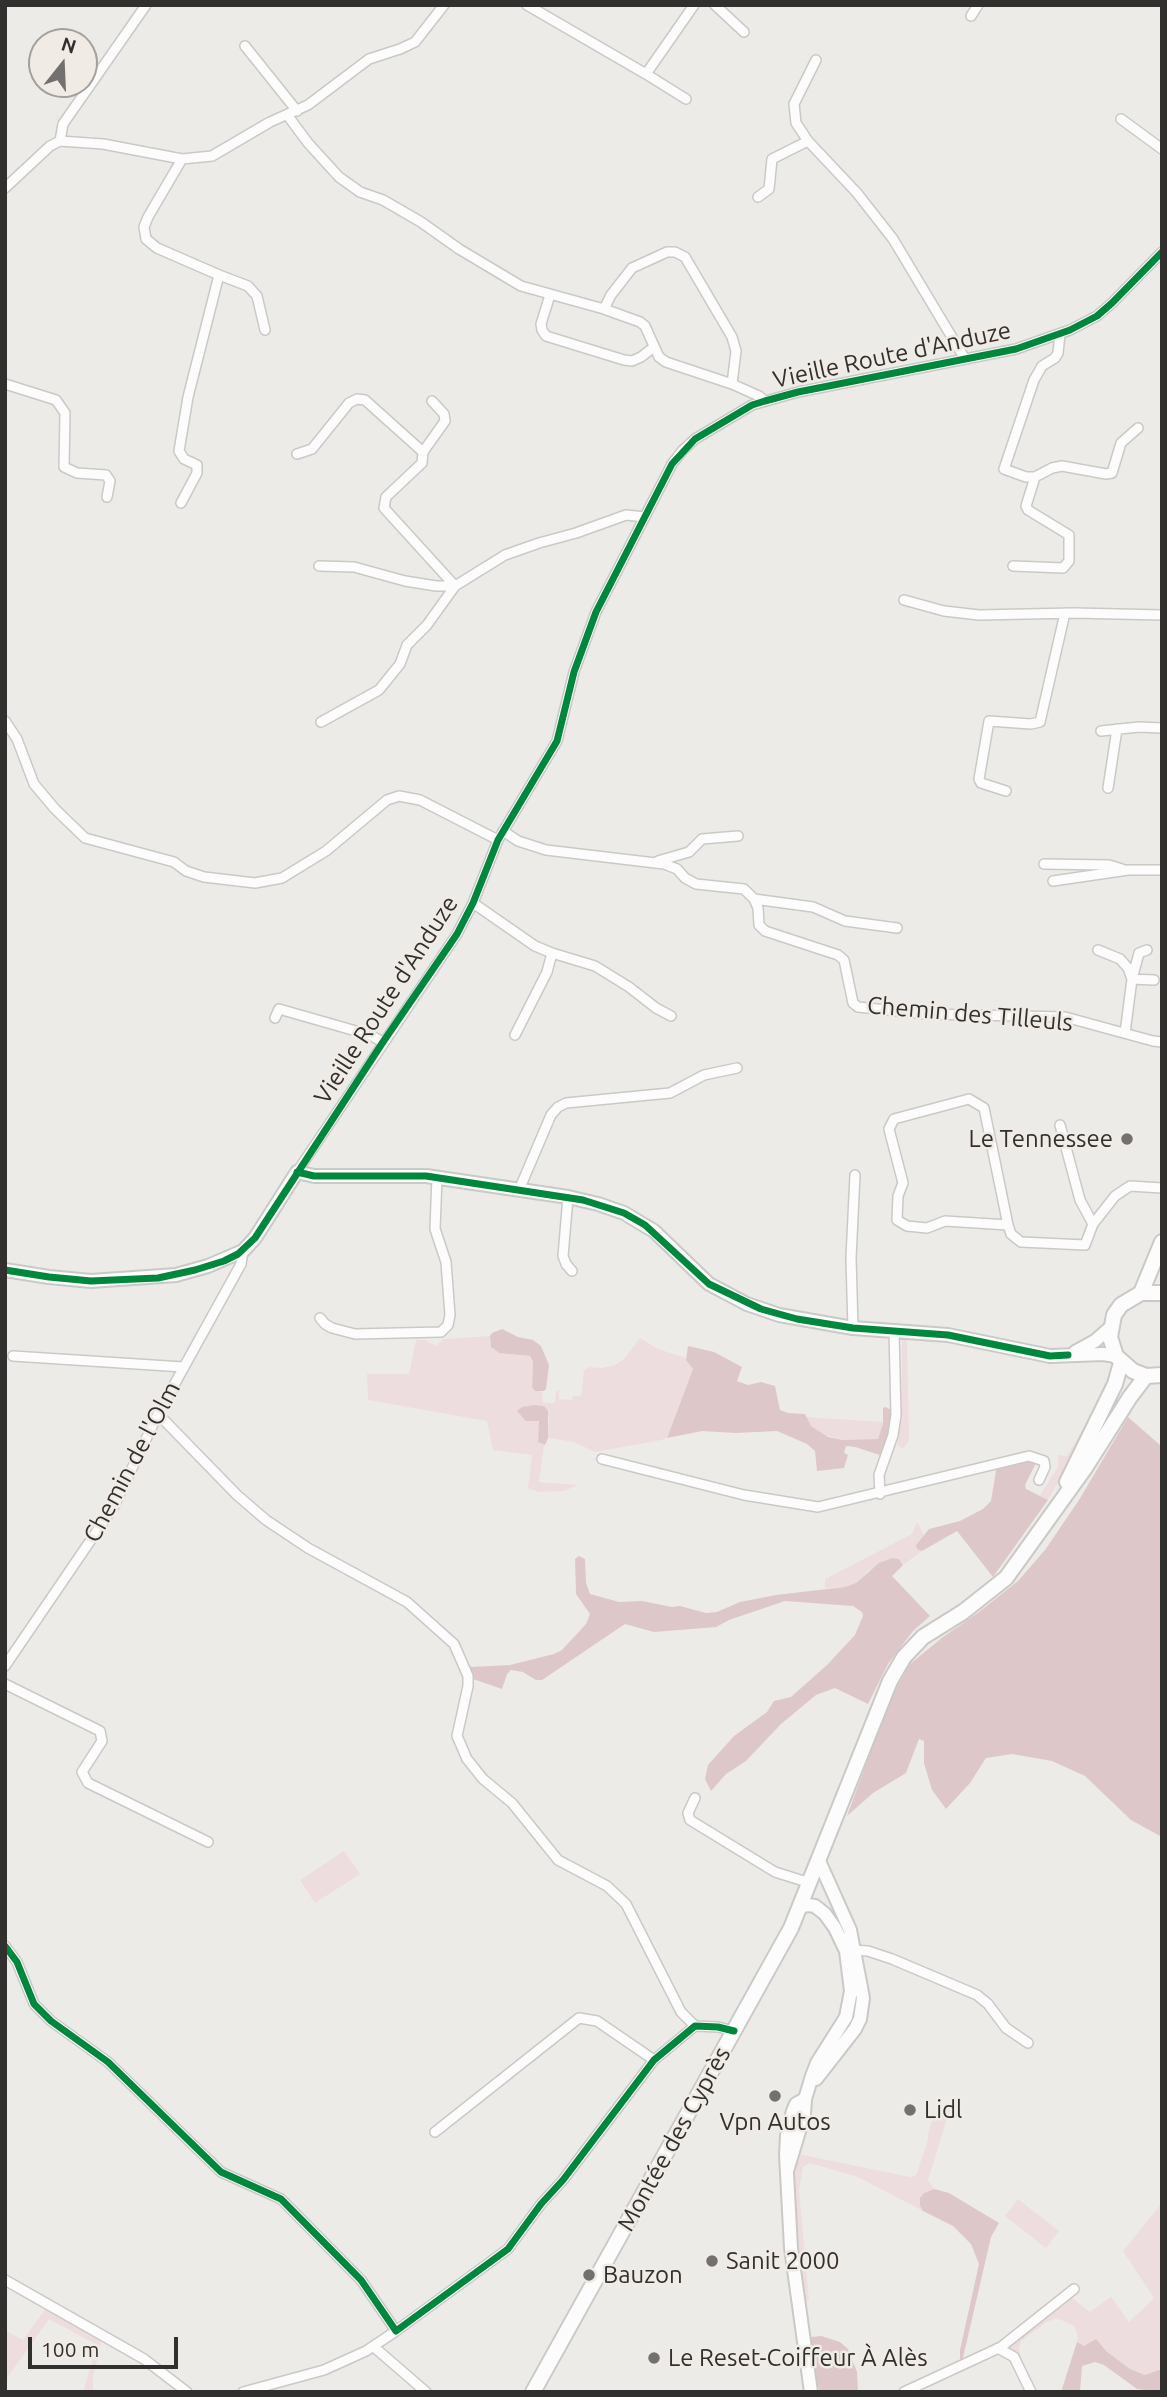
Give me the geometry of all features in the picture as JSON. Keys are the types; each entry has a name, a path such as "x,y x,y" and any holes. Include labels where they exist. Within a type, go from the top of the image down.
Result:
{"main road":[{"path":"1141,1293 1162,1242"},
{"path":"1157,1376 1133,1371 1119,1359 1110,1337 1114,1315 1130,1298 1141,1293 1162,1293"},
{"name":"Montée des Cyprès","path":"1059,1502 1115,1384 1119,1359"},
{"name":"Montée des Cyprès","path":"533,2392 791,1928 880,1704 904,1657 923,1637 963,1612 1006,1578 1085,1468 1130,1397 1157,1376"}],"street":[{"path":"60,141 63,124 146,5"},
{"path":"5,188 50,146 60,141 103,144 183,159 212,156 270,122 308,105 369,58 415,42 444,5"},
{"path":"527,5 686,99"},
{"path":"646,74 694,5"},
{"path":"715,5 744,32"},
{"path":"971,16 978,5"},
{"path":"245,46 293,113 307,143 331,169 360,192 383,200 421,222 504,278 521,286 604,309 645,326 659,357 666,362 732,384 765,401"},
{"path":"816,60 794,104 796,123 807,141 857,193 893,239 965,359"},
{"path":"1121,119 1162,149"},
{"path":"758,197 769,189 772,159 807,141"},
{"path":"183,159 148,217 144,227 146,239 157,248 248,286 257,296 265,330"},
{"path":"604,309 611,295 632,268 667,252 675,252 685,257 732,338 736,351 732,384"},
{"name":"Vieille Route d'Anduze","path":"5,1270 91,1281 158,1278 208,1266 243,1251 255,1238 457,934 501,836 557,741 574,672 596,612 672,464 689,444 752,405 765,401 1016,349 1060,334 1097,316 1162,252"},
{"path":"181,503 197,473 197,465 184,459 180,451 188,397 219,275"},
{"path":"550,295 541,324 546,336 632,361 654,347"},
{"path":"1060,334 1058,353 1042,366 1034,380 1004,469 1026,477 1035,477 1062,466 1112,473 1121,443 1138,428"},
{"path":"5,384 57,400 65,413 64,467 77,472 106,475 110,481 107,497"},
{"path":"297,454 312,449 349,403 357,399 365,400 423,452"},
{"path":"432,401 444,414 445,421 423,452 422,463 386,497 384,508 455,586"},
{"path":"1013,566 1063,568 1069,561 1069,535 1028,510 1026,506 1035,477"},
{"path":"321,722 379,690 400,664 407,645 427,625 455,586 505,555 576,533 608,519 626,515 645,517"},
{"path":"319,566 354,567 405,581 455,586"},
{"path":"904,600 944,611 979,615 1162,615"},
{"path":"1006,791 979,779 989,721 1031,724 1040,722 1065,613"},
{"path":"5,721 17,740 34,784 85,838 174,862 187,871 204,877 255,883 282,878 326,851 387,800 399,796 420,800 501,836 546,850 653,863 677,869 685,878 696,884 744,889 754,899 813,907 845,921 897,928"},
{"path":"1101,731 1162,728"},
{"path":"1108,788 1117,729"},
{"path":"653,863 689,852 702,839 738,836"},
{"path":"1044,864 1109,865 1128,870"},
{"path":"1052,881 1128,870 1162,870"},
{"name":"Chemin des Tilleuls","path":"754,899 759,925 765,932 838,955 845,960 853,1003 858,1007 925,1014 1051,1016 1162,1042"},
{"path":"473,903 535,946 595,966 671,1016"},
{"path":"1098,950 1120,959 1128,968 1132,979"},
{"path":"1125,1033 1132,979 1139,953 1147,950"},
{"path":"515,1035 547,972 552,953"},
{"path":"1132,979 1154,981"},
{"path":"275,1017 279,1009 370,1035 383,1042"},
{"path":"519,1190 551,1115 558,1107 566,1103 670,1093 704,1075 737,1068"},
{"path":"1008,1225 945,1222 927,1228 907,1226 897,1220 898,1196 903,1183 889,1129 894,1119 969,1099 984,1108 1008,1225 1011,1234 1020,1242 1085,1245 1093,1224 1115,1195 1130,1186 1162,1188"},
{"path":"1060,1125 1080,1200 1093,1224"},
{"path":"297,1172 314,1176 437,1177 598,1203 654,1231 709,1284 747,1304 779,1315 853,1328 948,1335 1050,1356 1119,1359"},
{"path":"853,1328 851,1258 855,1175"},
{"path":"320,1318 332,1328 355,1334 441,1332 448,1325 450,1315 446,1258 435,1229 437,1177"},
{"path":"568,1197 564,1256 572,1271"},
{"name":"Chemin de l'Olm","path":"5,1666 114,1506 158,1414 241,1264 243,1251"},
{"path":"1068,1355 1088,1346 1111,1327"},
{"path":"880,1494 879,1475 893,1435 896,1415 894,1331"},
{"path":"13,1356 183,1367"},
{"path":"158,1414 237,1495 266,1520 309,1548 407,1602 454,1644 468,1676 457,1736 471,1765 483,1779 512,1803 558,1860 607,1886 626,1904 681,2012 695,2026"},
{"path":"602,1459 744,1495 812,1507 880,1494 1030,1456 1044,1461 1045,1467 1039,1480"},
{"path":"5,1684 100,1731 102,1741 82,1772 88,1783 208,1842"},
{"path":"695,1798 688,1813 690,1820 775,1872 810,1883"},
{"path":"811,2392 791,2248 787,2171 817,2063 843,2023 849,2008 850,1982 850,1950 843,1911 819,1861"},
{"path":"800,1907 815,1906 825,1914 850,1950"},
{"path":"5,1946 17,1962 35,2005 51,2021 108,2062 221,2172 281,2199 361,2280 396,2332"},
{"path":"850,1950 868,1951 892,1959 977,1995 988,2004 1006,2028 1028,2043"},
{"path":"435,2132 579,2018 597,2021 654,2060"},
{"path":"243,2392 324,2370 374,2347 396,2332 508,2249 654,2060 695,2026 734,2031"},
{"path":"5,2280 144,2359 187,2392"},
{"path":"904,2392 998,2348 1074,2289"},
{"path":"374,2347 426,2392"},
{"path":"998,2348 1014,2357 1031,2392"}],"shaded area":[{"path":"502,1329 518,1337 533,1340 541,1346 549,1365 544,1391 535,1391 532,1387 533,1362 530,1356 499,1353 491,1347 490,1336"},
{"path":"490,1336 491,1347 499,1353 529,1356 533,1362 532,1387 542,1392 543,1403 555,1403 556,1391 559,1391 559,1399 572,1400 573,1396 581,1396 584,1370 589,1367 615,1365 623,1360 640,1338 658,1349 686,1358 693,1369 667,1438 661,1440 595,1452 574,1442 548,1438 549,1416 544,1406 534,1405 526,1421 537,1420 540,1424 538,1442 544,1445 539,1482 578,1485 564,1491 539,1492 528,1488 532,1455 493,1450 487,1421 368,1400 367,1374 409,1374 416,1340 425,1340 436,1346 443,1339"},
{"path":"907,1337 909,1440 903,1449 897,1445 902,1418 902,1338"},
{"path":"688,1346 714,1352 742,1367 737,1381 748,1385 761,1382 775,1386 780,1410 805,1414 811,1426 828,1437 843,1440 878,1439 883,1423 883,1408 886,1407 891,1410 891,1417 887,1439 880,1455 846,1446 844,1453 848,1455 844,1468 817,1471 815,1451 807,1444 777,1431 702,1431 667,1438 693,1369 686,1360"},
{"path":"1100,1400 1048,1500 1040,1495 1058,1467 1058,1455 1067,1456"},
{"path":"544,1406 548,1411 548,1438 545,1445 538,1442 539,1421 526,1421 517,1411 522,1407"},
{"path":"805,1417 883,1423 878,1439 843,1440 821,1434"},
{"path":"1128,1417 1160,1445 1162,1450 1162,1837 1131,1820 1085,1776 1052,1761 1012,1754 986,1758 970,1783 946,1809 932,1790 924,1763 924,1741 919,1739 906,1773 873,1793 847,1816 890,1699 910,1664 1018,1581 1045,1550 1079,1500"},
{"path":"1025,1459 1033,1461 1035,1465 1025,1485 1026,1489 1048,1500 993,1577 957,1531 922,1551 917,1549 916,1545 929,1529 960,1521 983,1509 991,1501 997,1465"},
{"path":"917,1522 924,1535 916,1545 922,1551 903,1565 901,1561 869,1570 856,1583 845,1587 825,1588 825,1579 912,1534"},
{"path":"579,1556 585,1559 586,1583 590,1594 619,1602 642,1601 706,1613 717,1612 740,1602 776,1595 845,1587 856,1583 879,1563 892,1558 899,1559 903,1565 892,1576 930,1616 913,1631 888,1664 868,1704 835,1688 816,1695 781,1724 746,1761 726,1774 711,1791 705,1779 708,1765 734,1736 767,1712 774,1701 791,1697 827,1665 855,1635 863,1616 862,1612 853,1606 785,1601 716,1627 654,1632 625,1624 542,1680 511,1670 502,1689 473,1679 470,1667 510,1665 554,1654 562,1650 586,1624 590,1614 576,1594 575,1559"},
{"path":"344,1851 360,1874 315,1903 300,1880"},
{"path":"939,2105 950,2109 928,2180 934,2189 924,2193 920,2206 923,2211 858,2177 810,2163 803,2167 799,2190 809,2301 804,2299 794,2208 794,2172 798,2154 910,2177 916,2175"},
{"path":"934,2189 949,2193 999,2223 991,2237 962,2362 960,2350 979,2264 971,2244 953,2226 923,2211 920,2206 920,2198 924,2193"},
{"path":"1018,2199 1059,2231 1046,2248 1005,2216"},
{"path":"1162,2203 1162,2369 1145,2375 1130,2369 1091,2344 1084,2346 1077,2342 1074,2326 1057,2318 1021,2341 1019,2349 1022,2360 1007,2348 1067,2294 1090,2312 1111,2297 1129,2322 1154,2298 1123,2251"},
{"path":"49,2304 102,2339 93,2377 93,2392 83,2392 97,2345 49,2319 5,2381 5,2330 23,2340"},
{"path":"821,2336 840,2342 848,2349 857,2372 858,2392 820,2392 811,2337"},
{"path":"1096,2339 1107,2352 1130,2369 1145,2375 1162,2369 1162,2392 1137,2389 1104,2365 1095,2362 1082,2366 1080,2392 1061,2392 1077,2342 1084,2346"}],"cycle path":[{"path":"5,1270 91,1281 158,1278 224,1261 238,1254 255,1238 457,934 473,903 498,840 557,741 574,672 596,612 672,464 695,439 752,405 765,401 798,392 1016,349 1070,330 1097,316 1162,252"},
{"path":"297,1172 314,1176 426,1176 583,1200 624,1213 645,1225 709,1284 761,1309 797,1319 853,1328 948,1335 1050,1356 1068,1355"},
{"path":"5,1946 17,1962 34,2004 51,2021 108,2062 221,2172 281,2199 361,2280 396,2331 508,2249 654,2060 695,2026 734,2031"}],"place":[{"name":"Le Tennessee","path":"1127,1139"},
{"name":"Vpn Autos","path":"775,2096"},
{"name":"Lidl","path":"910,2110"},
{"name":"Sanit 2000","path":"712,2261"},
{"name":"Bauzon","path":"589,2275"},
{"name":"Le Reset-Coiffeur À Alès","path":"654,2358"}]}
